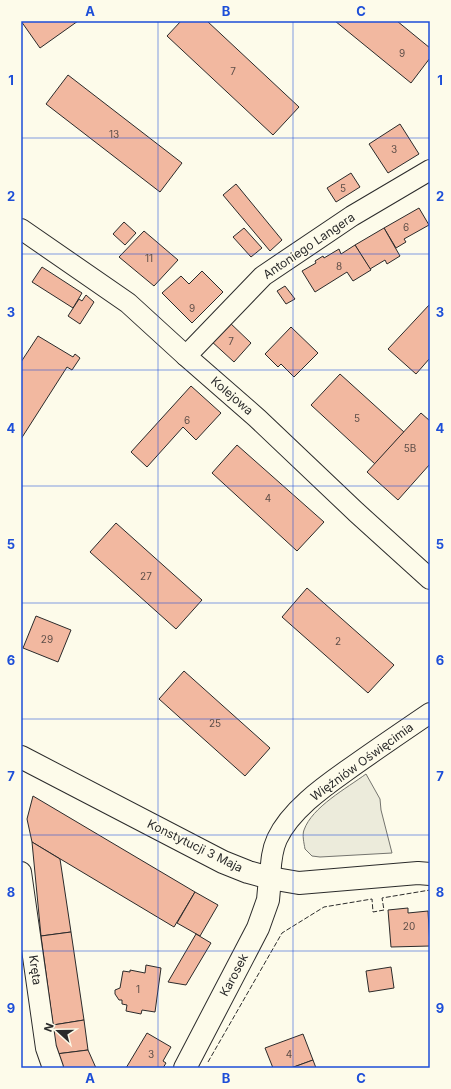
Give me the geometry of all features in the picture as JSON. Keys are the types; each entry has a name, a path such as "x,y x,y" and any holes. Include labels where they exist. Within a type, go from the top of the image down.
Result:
{"main road":[{"name":"Konstytucji 3 Maja","path":"21,757 223,862 248,872 270,878 299,883 418,873 430,874"},
{"name":"Karosek","path":"185,1068 258,928 268,900 270,878"}],"street":[{"name":"Antoniego Langera","path":"186,356 263,276 352,216 430,170"},
{"name":"Kolejowa","path":"21,229 128,303 257,418 430,580"},
{"name":"Więźniów Oświęcimia","path":"270,878 273,849 278,837 290,819 308,800 323,787 367,755 430,713"},
{"name":"Kręta","path":"21,872 46,1048 53,1068"}],"shaded area":[{"path":"366,774 380,799 381,810 392,853 320,857 312,856 305,849 303,839 303,832 308,822 322,806"}],"building":[{"path":"21,21 78,21 40,48"},
{"path":"181,21 207,21 299,107 273,135 167,36"},
{"path":"335,21 397,21 430,48 430,58 411,83"},
{"path":"68,75 182,163 160,192 46,104"},
{"path":"400,124 419,154 388,173 369,144"},
{"path":"351,173 360,187 336,202 327,188"},
{"path":"236,184 282,240 270,251 223,195"},
{"path":"419,208 429,225 404,239 406,242 396,248 384,228"},
{"path":"124,222 136,233 125,245 113,234"},
{"path":"244,228 262,248 251,257 233,237"},
{"path":"384,228 400,256 387,264 385,260 370,269 355,245"},
{"path":"144,231 178,260 154,286 119,257"},
{"path":"355,245 371,270 353,281 347,272 315,292 302,271 316,263 315,261 323,256 324,258 339,249 341,254"},
{"path":"42,267 82,293 73,308 32,282"},
{"path":"202,271 223,292 192,323 162,293 181,276 189,284"},
{"path":"285,286 295,299 286,304 277,291"},
{"path":"86,295 94,302 80,324 68,316 79,299 82,301"},
{"path":"430,304 430,358 416,374 388,349"},
{"path":"228,321 251,343 234,362 210,340"},
{"path":"291,327 318,353 294,377 281,364 278,367 265,354"},
{"path":"38,336 73,357 75,354 80,358 72,370 67,367 21,439 21,362"},
{"path":"340,374 404,432 375,464 311,405"},
{"path":"191,386 221,413 196,440 183,427 147,467 131,452"},
{"path":"421,413 430,421 430,464 398,500 367,472"},
{"path":"237,445 324,522 297,551 212,473"},
{"path":"116,523 202,600 176,629 90,552"},
{"path":"307,588 394,665 368,693 282,617"},
{"path":"36,616 71,630 58,662 23,648"},
{"path":"184,671 270,748 245,776 159,699"},
{"path":"33,796 195,892 174,927 32,842 27,819"},
{"path":"32,842 60,859 71,932 41,936"},
{"path":"195,892 218,905 200,936 177,923"},
{"path":"408,908 408,913 428,911 430,946 391,947 388,910"},
{"path":"71,932 84,1020 53,1025 41,936"},
{"path":"196,934 211,943 186,985 168,982"},
{"path":"146,965 161,968 155,1012 142,1010 141,1014 126,1011 127,1005 122,1004 122,1000 119,1000 115,994 115,990 120,988 123,971 130,972 130,970 145,973"},
{"path":"391,967 394,988 369,992 366,971"},
{"path":"84,1020 88,1050 56,1054 53,1025"},
{"path":"147,1033 171,1047 163,1061 166,1063 163,1068 126,1068"},
{"path":"303,1034 313,1060 291,1068 273,1068 265,1048"},
{"path":"88,1050 96,1068 62,1068 56,1054"},
{"path":"313,1060 316,1068 291,1068"}],"fence":[{"path":"208,1062 282,933 324,907 372,899 373,912 384,910 382,898 430,890"}]}
